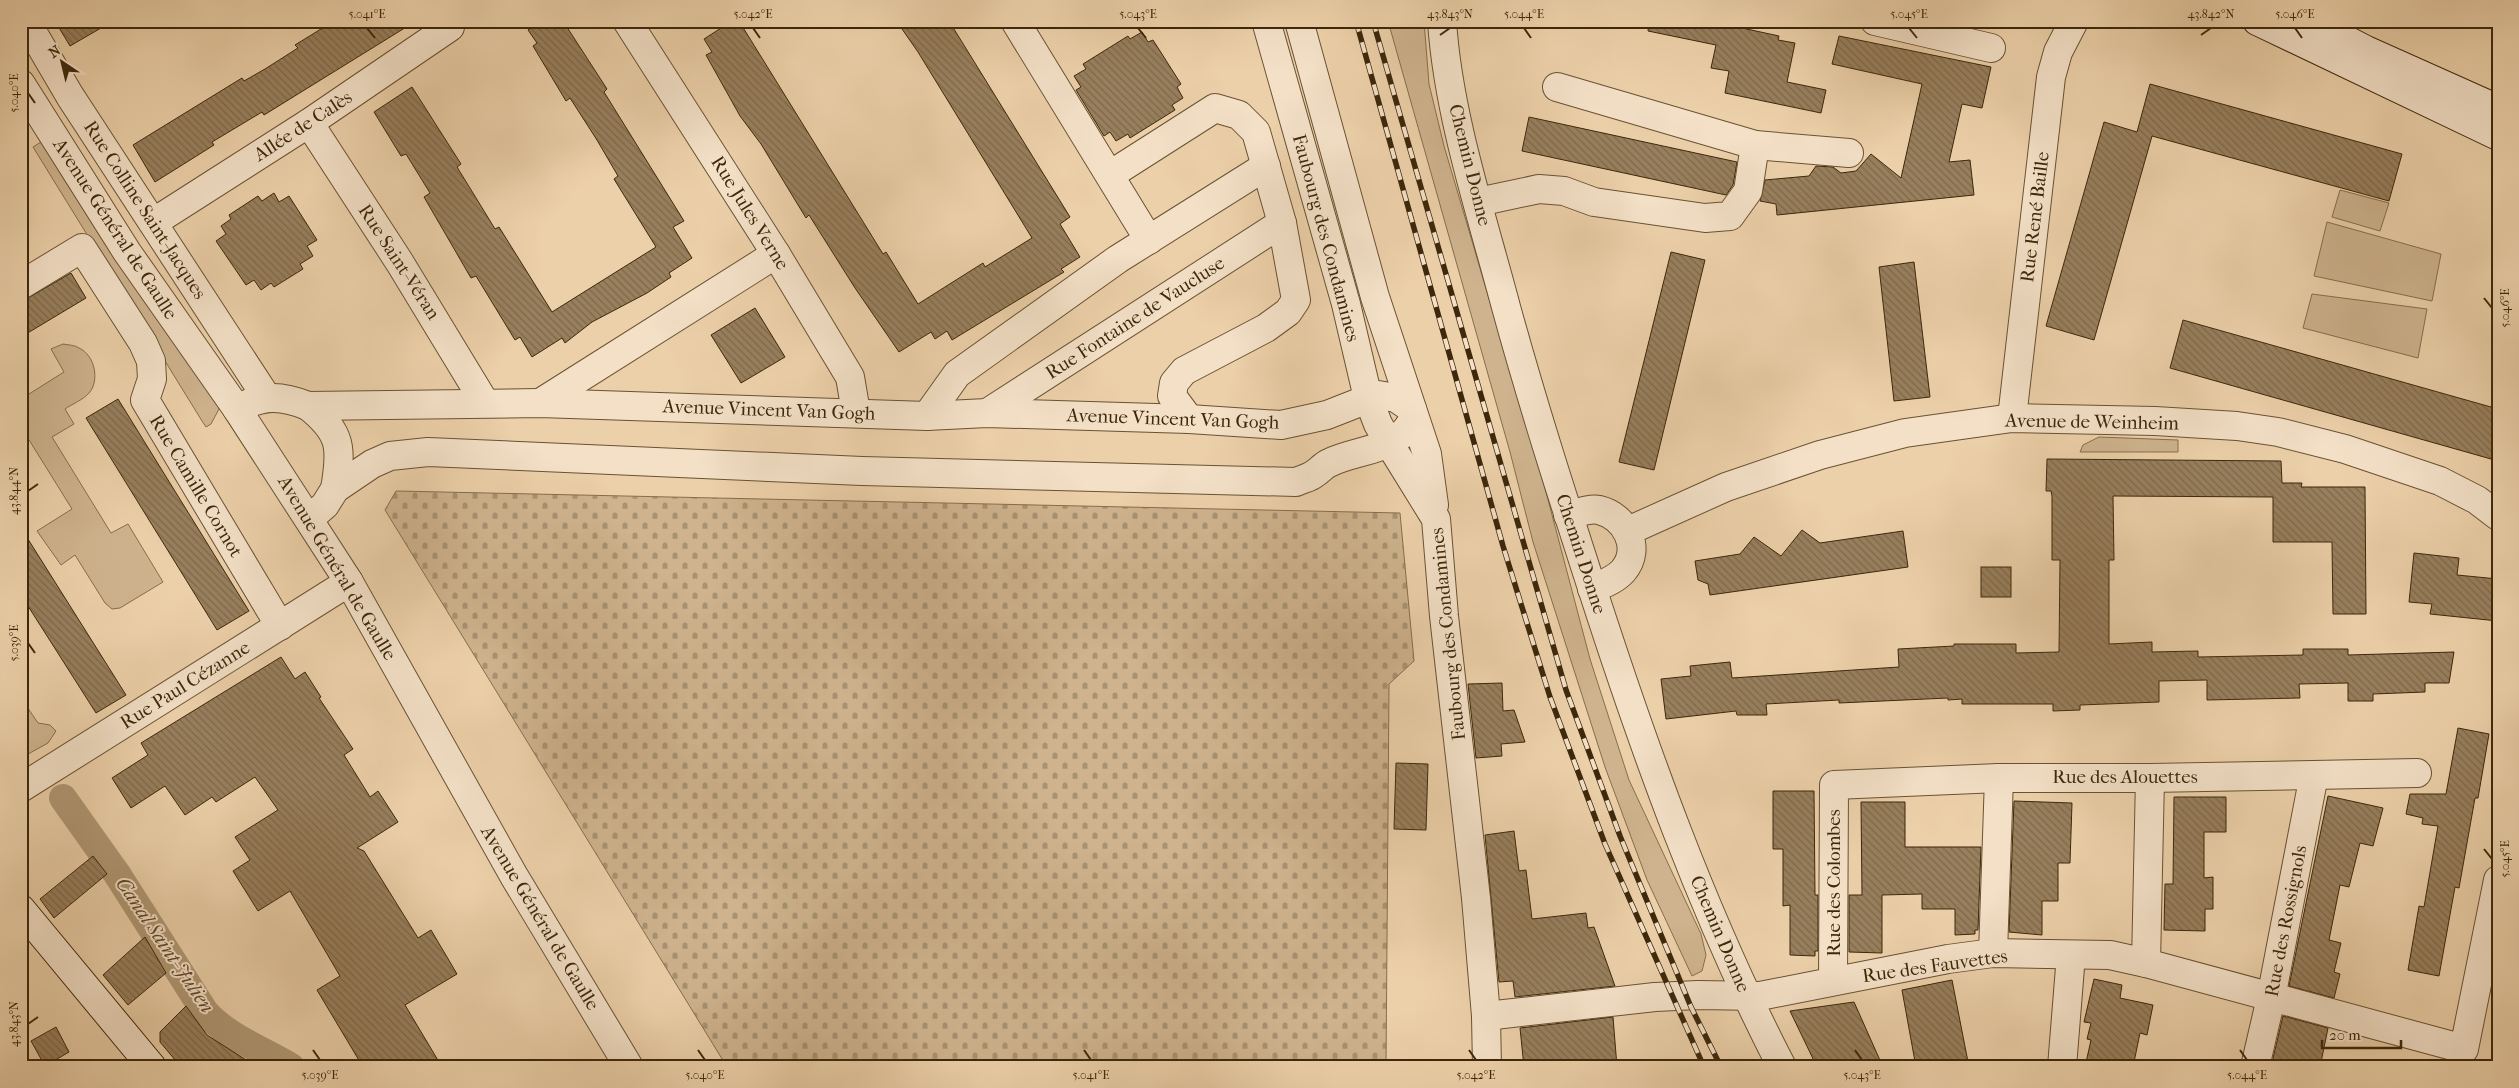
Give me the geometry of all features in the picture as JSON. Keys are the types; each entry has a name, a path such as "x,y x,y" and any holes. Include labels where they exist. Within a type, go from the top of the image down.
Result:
{"street":[{"name":"Rue Colline Saint-Jacques","path":"26,21 70,96 154,222 266,398"},
{"name":"Rue Jules Verne","path":"627,21 776,254 850,377 856,412"},
{"path":"1015,21 1149,240"},
{"name":"Faubourg des Condamines","path":"1266,21 1346,304 1368,398 1378,424 1436,519 1444,616 1476,898 1486,1016 1487,1067"},
{"path":"1298,21 1375,297 1427,454 1436,519"},
{"name":"Chemin Donne","path":"1442,21 1453,100 1478,202 1530,393 1627,698 1660,788 1745,994 1782,1067"},
{"path":"1875,21 1991,48"},
{"name":"Rue René Baille","path":"2012,418 2051,77 2058,52 2074,21"},
{"path":"2257,21 2498,136"},
{"path":"2310,21 2366,50 2498,109"},
{"name":"Allée de Calès","path":"154,222 309,123 450,27"},
{"name":"Avenue Général de Gaulle","path":"21,84 127,252 237,409 349,582 514,876 629,1067"},
{"path":"1557,87 1755,145 1850,153"},
{"path":"1110,175 1215,108 1239,115 1256,132 1282,223 1296,300 1288,312 1266,328 1184,371 1174,383 1172,396 1189,419"},
{"name":"Rue Saint-Véran","path":"309,123 405,271 485,403"},
{"path":"1478,202 1539,189 1564,191 1594,202 1705,218 1730,216 1748,191 1755,145"},
{"path":"927,416 957,374 1118,259 1266,166"},
{"name":"Rue Fontaine de Vaucluse","path":"987,413 1282,223"},
{"name":"Rue Camille Cornot","path":"21,285 82,248 142,343 151,361 152,379 145,400 280,626"},
{"path":"540,403 776,254"},
{"name":"Avenue Vincent Van Gogh","path":"237,409 266,398 289,398 308,406 540,403 856,412 927,416 987,413 1189,419 1281,425 1304,421 1368,398 1386,395 1396,398 1413,413"},
{"path":"308,406 324,419 334,434 341,456 335,489 325,505 309,519"},
{"path":"335,489 372,464 390,456 428,452 862,471 1296,482 1313,475 1328,463 1389,443 1403,436 1410,427 1413,413"},
{"name":"Avenue de Weinheim","path":"1628,531 1726,487 1820,455 1905,433 2012,418 2155,421 2237,426 2278,432 2345,449 2440,480 2477,500 2498,516"},
{"name":"Avenue Vincent Van Gogh","path":"1304,421 1326,434 1331,446 1328,463"},
{"path":"1568,515 1597,509 1617,517 1628,531 1631,543 1629,559 1623,570 1614,578 1592,589"},
{"name":"Rue Paul Cézanne","path":"21,788 349,582"},
{"name":"Rue des Alouettes","path":"1834,785 1999,778 2150,778 2417,773"},
{"name":"Rue des Rossignols","path":"2255,1067 2271,998 2314,775"},
{"path":"1992,953 1999,778"},
{"path":"2146,963 2150,778"},
{"name":"Rue des Colombes","path":"1834,785 1834,981"},
{"path":"2462,1055 2498,880"},
{"path":"21,909 152,1067"},
{"name":"Rue des Fauvettes","path":"1486,1016 1655,997 1745,994 1760,996 1992,953 2110,955 2146,963 2271,998 2462,1055"},
{"path":"2062,1067 2070,955"}],"green space":[{"path":"1388,21 1424,21 1429,84 1444,146 1546,492 1590,659 1629,780 1701,934 1706,955 1702,971 1692,976 1647,880 1605,767 1533,542 1510,452"},
{"path":"41,142 127,275 218,404 219,409 211,424 206,427 33,147"},
{"path":"2340,190 2389,203 2380,231 2332,217"},
{"path":"2327,222 2441,254 2432,301 2314,276"},
{"path":"2312,294 2427,309 2418,358 2303,328"},
{"path":"63,344 77,347 84,351 92,362 95,375 89,393 65,409 74,424 52,437 111,533 128,524 163,582 120,608 112,609 105,603 75,555 61,565 37,531 72,509 21,427 21,399 64,372 51,349"},
{"path":"2099,437 2178,440 2178,452 2080,452 2083,445"},
{"path":"396,491 1400,513 1414,661 1389,684 1386,1067 727,1067 385,510"},
{"path":"21,698 38,723 50,725 56,731 48,743 21,758"}],"building":[{"path":"55,21 113,21 70,46"},
{"path":"334,21 416,21 264,115 262,112 212,142 214,145 155,182 133,145 242,78 244,81 265,69 298,48 295,45"},
{"path":"544,21 563,21 607,89 604,92 684,221 673,227 692,258 669,273 671,277 647,293 592,322 565,343 562,338 532,357 520,337 515,340 476,276 471,278 424,197 430,193 406,154 401,156 374,112 412,87 461,164 457,167 495,229 499,227 552,312 656,247 614,179 618,176 597,140 570,98 566,101 533,46 537,43 528,30"},
{"path":"732,21 739,21 883,254 886,252 918,304 983,263 985,267 1032,238 902,29 913,21 949,21 1070,217 1060,224 1080,257 1061,269 1064,272 952,340 947,331 935,339 931,332 899,352 855,288 809,215 806,218 761,144 740,116 706,55 712,52 704,39"},
{"path":"1649,21 1710,21 1779,36 1778,40 1795,43 1787,82 1826,90 1821,113 1725,93 1729,71 1711,68 1716,45 1648,31"},
{"path":"1142,32 1148,42 1153,40 1181,84 1177,87 1183,98 1172,105 1175,110 1130,138 1128,134 1116,141 1110,132 1104,136 1076,90 1081,87 1074,76 1086,69 1083,64 1128,36 1130,39"},
{"path":"1839,36 1991,67 1982,108 1962,104 1949,162 1970,160 1974,195 1777,215 1776,204 1760,201 1765,180 1809,176 1816,166 1833,167 1841,173 1856,171 1871,154 1901,178 1922,84 1832,64"},
{"path":"2150,84 2402,154 2389,201 2152,136 2094,340 2046,326 2104,122 2137,132"},
{"path":"1529,117 1737,162 1733,185 1726,195 1522,151"},
{"path":"274,193 279,202 289,196 317,240 307,246 313,256 300,264 303,269 274,287 271,283 261,290 254,280 246,285 216,241 226,234 221,226 231,219 229,215 258,196 262,201"},
{"path":"1671,252 1705,260 1654,470 1619,462"},
{"path":"1914,262 1930,397 1894,401 1879,267"},
{"path":"71,273 86,298 21,337 21,302"},
{"path":"755,308 785,357 741,383 711,335"},
{"path":"2183,320 2498,409 2498,461 2170,368"},
{"path":"118,399 249,611 217,630 86,418"},
{"path":"2047,459 2281,461 2282,483 2302,483 2301,487 2365,487 2366,614 2333,614 2332,542 2273,542 2273,497 2113,496 2114,560 2109,560 2109,644 2152,642 2152,652 2198,651 2198,657 2303,655 2303,649 2348,649 2348,655 2454,652 2449,683 2425,683 2425,692 2373,694 2373,701 2348,701 2348,683 2299,684 2300,698 2207,700 2207,680 2159,681 2159,702 2080,705 2080,710 2053,711 2053,704 1962,704 1962,699 1948,700 1948,698 1839,703 1839,700 1766,704 1767,715 1737,715 1736,711 1666,719 1661,679 1691,676 1690,666 1730,662 1732,678 1899,667 1898,649 1954,646 1954,644 2016,644 2016,653 2059,652 2060,560 2052,560 2052,496 2051,491 2046,491"},
{"path":"21,528 126,695 96,713 21,595"},
{"path":"1802,530 1820,543 1903,531 1908,567 1710,595 1708,584 1698,580 1695,561 1740,554 1754,537 1781,556"},
{"path":"2414,553 2459,558 2457,575 2498,579 2498,621 2430,614 2432,604 2409,602"},
{"path":"1981,567 2011,567 2011,597 1981,597"},
{"path":"281,657 295,679 305,672 321,697 319,698 353,749 344,755 370,797 378,791 398,822 357,848 364,851 418,938 431,930 457,974 405,1005 442,1067 363,1067 317,990 340,976 290,891 258,911 233,871 250,860 235,837 278,810 255,777 216,802 212,797 185,815 165,786 131,808 112,778 148,755 141,743"},
{"path":"1502,683 1503,711 1514,710 1525,742 1501,744 1502,756 1476,758 1468,684"},
{"path":"2458,728 2489,734 2478,798 2475,798 2459,888 2455,887 2439,976 2408,970 2419,906 2424,907 2438,826 2422,824 2423,818 2406,814 2410,794 2446,794"},
{"path":"1396,763 1428,764 1426,830 1394,829"},
{"path":"1773,791 1814,791 1815,895 1818,895 1818,951 1815,951 1815,956 1790,955 1790,905 1783,906 1783,849 1773,849"},
{"path":"2328,796 2383,808 2373,846 2360,843 2349,887 2340,885 2329,940 2341,943 2334,972 2340,974 2334,998 2289,986"},
{"path":"2174,797 2226,797 2226,832 2204,832 2204,878 2213,877 2213,909 2205,909 2205,931 2164,930 2165,884 2173,884"},
{"path":"2014,801 2072,803 2070,863 2058,863 2058,901 2042,901 2042,935 2009,932"},
{"path":"1861,802 1905,802 1905,847 1981,847 1978,930 1975,930 1975,934 1955,935 1955,909 1922,909 1922,894 1882,895 1882,953 1849,952 1849,895 1862,895"},
{"path":"1514,831 1519,871 1526,870 1532,919 1586,913 1588,928 1594,927 1615,986 1515,997 1513,981 1499,982 1485,835"},
{"path":"93,856 107,874 54,918 40,899"},
{"path":"145,937 166,973 128,1005 103,975"},
{"path":"2094,979 2122,985 2120,998 2153,1005 2147,1035 2140,1033 2133,1067 2085,1067 2091,1040 2087,1039 2091,1023 2084,1022"},
{"path":"1952,980 1969,1067 1916,1067 1902,990"},
{"path":"1854,1002 1883,1067 1817,1067 1790,1011"},
{"path":"186,1006 207,1035 257,1067 181,1067 160,1042 160,1032"},
{"path":"2283,1016 2328,1028 2320,1067 2271,1067"},
{"path":"1613,1017 1617,1067 1524,1067 1520,1028"},
{"path":"56,1027 69,1052 45,1066 31,1041"}],"waterway":[{"name":"Canal Saint-Julien","path":"63,798 117,874 205,1012 234,1036 291,1067"}],"railway":[{"path":"1356,21 1503,546 1550,697 1605,844 1704,1067"},
{"path":"1373,21 1566,690 1620,836 1691,1007 1721,1067"}]}
